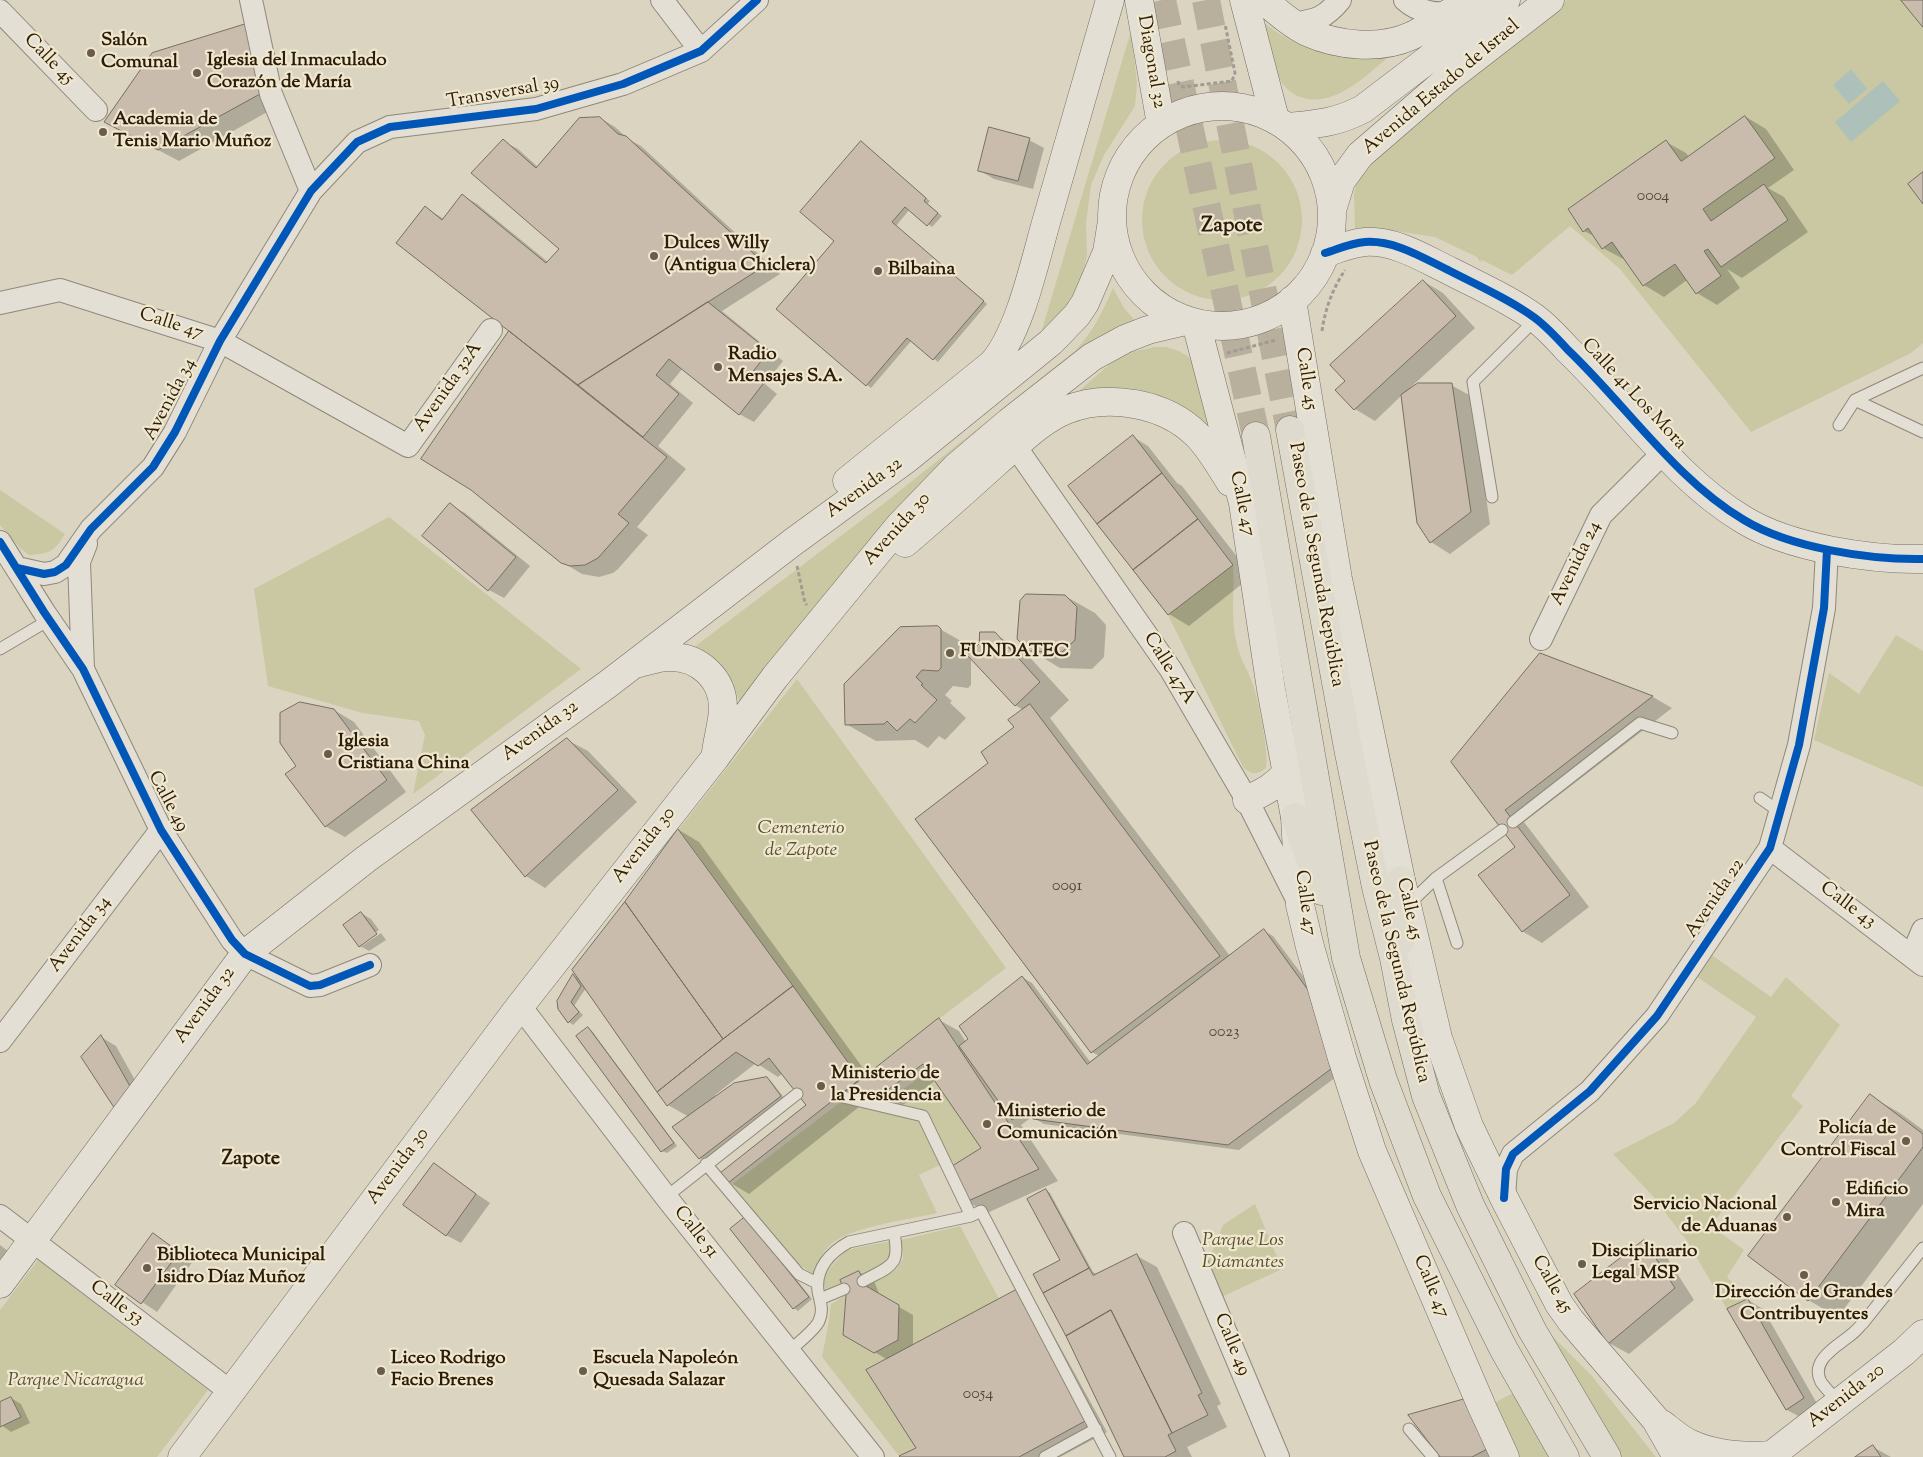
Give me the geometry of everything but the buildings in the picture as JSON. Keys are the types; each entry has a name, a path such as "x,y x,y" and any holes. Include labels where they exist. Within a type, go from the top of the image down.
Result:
{"highway":[{"name":"Paseo de la Segunda República","path":"1290,430 1348,748 1376,887 1406,1020 1426,1096 1470,1205 1532,1330 1607,1457"},
{"name":"Paseo de la Segunda República","path":"1256,436 1346,958 1383,1080 1428,1196 1504,1348 1565,1457"},
{"path":"1295,817 1346,958"},
{"path":"1399,986 1401,880"}],"main road":[{"path":"793,542 816,507 992,364 1004,349 1016,321 1034,265 1110,0"},
{"name":"Diagonal 32","path":"1140,0 1161,124"},
{"path":"1244,0 1281,123"},
{"path":"1264,0 1294,24 1322,38 1367,45 1391,43 1412,36 1458,6 1475,0"},
{"name":"Avenida Estado de Israel","path":"1281,123 1322,124 1343,119 1363,109 1506,0"},
{"name":"Avenida Estado de Israel","path":"1332,210 1341,181 1360,155 1448,79 1550,0"},
{"path":"1238,107 1257,112 1281,123 1302,140 1314,155 1323,172 1332,210 1330,232 1336,260 1317,271 1306,287 1275,312 1257,320 1237,325 1216,326 1191,322 1148,298 1130,276 1117,250 1112,221 1115,193 1124,166 1140,143 1161,124 1198,108 1238,107"},
{"name":"Avenida 32","path":"0,1284 245,954 366,859 632,665 793,542 908,458 1051,342 1077,315 1091,290 1107,252 1112,221"},
{"name":"Calle 41 Los Mora","path":"1336,260 1364,242 1390,244 1409,250 1502,297 1536,319 1594,374 1664,452 1708,495 1745,521 1785,538 1828,550 1901,560 1923,560"},
{"name":"Calle 45","path":"1292,300 1338,579 1401,880 1438,1038 1469,1126 1559,1304 1656,1420 1677,1457"},
{"name":"Calle 47","path":"1191,322 1242,502 1271,689 1295,817 1300,905 1340,1048 1372,1150 1482,1407 1506,1457"},
{"name":"Avenida 30","path":"182,1457 520,1006 715,758 775,677 900,525 956,467 1092,357 1148,330 1191,322"},
{"path":"852,583 875,568 1015,446 1043,424 1065,410 1084,405 1126,403 1161,412 1181,421 1198,436 1210,451 1242,502"},
{"path":"632,665 666,657 689,658 709,672 720,690 722,702 715,758"},
{"path":"1247,800 1278,783 1287,772"},
{"name":"Avenida 20","path":"1770,1456 1904,1352 1923,1334"},
{"path":"1656,1420 1689,1444 1714,1452 1747,1457 1770,1456"}],"street":[{"path":"251,0 271,94 312,191"},
{"path":"662,0 701,51"},
{"name":"Transversal 39","path":"312,191 357,142 390,127 536,109 623,84 701,51 757,0"},
{"path":"1294,24 1322,18 1330,13 1340,0"},
{"path":"1405,0 1424,11 1458,6"},
{"name":"Calle 45","path":"0,11 96,110"},
{"name":"Avenida 34","path":"17,568 44,574 55,572 66,565 91,529 153,467 175,432 220,341 312,191"},
{"name":"Calle 47","path":"0,303 60,290 220,341 408,446"},
{"name":"Avenida 32A","path":"408,446 491,330"},
{"name":"Calle 47A","path":"1015,446 1171,670 1247,800 1300,905"},
{"name":"Avenida 24","path":"1541,639 1601,515 1664,452"},
{"name":"Avenida 34","path":"83,669 79,562 91,529"},
{"name":"Calle 49","path":"0,542 83,669 161,830 232,940 245,954 310,986 370,965"},
{"name":"Avenida 22","path":"1513,1154 1590,1091 1657,1016 1770,848 1799,746 1824,608 1828,550"},
{"name":"Avenida 34","path":"0,1041 161,830"},
{"name":"Calle 43","path":"1770,848 1917,961"},
{"path":"1917,961 1923,930"},
{"name":"Calle 51","path":"520,1006 666,1197 873,1457"},
{"path":"1483,1154 1513,1154 1506,1169 1504,1198"},
{"name":"Calle 53","path":"0,1216 231,1392"},
{"name":"Calle 49","path":"1184,1233 1278,1457"}],"lane":[{"path":"1492,497 1473,382 1536,319"},
{"path":"1839,424 1855,400 1923,368"},
{"path":"1855,400 1923,432"},
{"path":"0,649 50,620"},
{"path":"1513,822 1640,723 1672,732"},
{"path":"1760,798 1780,812"},
{"path":"1407,906 1436,878 1502,830"},
{"path":"1436,878 1457,943"},
{"path":"666,1197 797,1094"},
{"path":"839,1096 923,1116 971,1216"},
{"path":"706,1164 799,1274 817,1283"},
{"path":"789,1351 818,1324 822,1314 817,1283 826,1260 839,1248 849,1242 971,1216 981,1212 1110,1457"},
{"path":"863,1281 889,1267 894,1261 897,1250 894,1233"},
{"path":"1839,1403 1821,1381 1818,1373 1820,1366 1827,1354 1863,1323 1923,1248"},
{"path":"820,1299 844,1289"},
{"path":"1045,1457 1096,1429"},
{"path":"1409,1429 1433,1457"}],"path":[{"path":"1177,74 1179,85 1183,87 1232,81 1235,73 1224,18"},
{"path":"1322,339 1325,314 1338,280 1336,260"},
{"path":"1225,357 1229,351 1277,340 1279,340 1280,344"},
{"path":"793,542 805,603 823,618"}],"green space":[{"path":"1567,0 1923,0 1923,343 1911,353 1751,432 1620,269 1570,226 1512,275 1482,260 1480,262 1477,257 1435,237 1376,228 1355,230 1354,193 1357,181 1376,147"},
{"path":"1264,23 1296,43 1324,52 1391,55 1361,80 1342,92 1322,99 1304,98 1295,95 1281,82 1270,54"},
{"path":"1131,31 1137,83 1135,106 1104,155 1091,185 1086,223 1087,255 1083,273 1068,305 1041,333"},
{"path":"1222,140 1252,146 1272,158 1284,170 1296,190 1302,220 1296,250 1284,270 1272,282 1252,294 1222,300 1192,294 1172,282 1160,270 1148,250 1142,220 1148,190 1160,170 1172,158 1192,146"},
{"path":"1113,288 1124,308 1138,324 934,474 841,575 740,703 731,683 721,671 689,651 887,501 1076,350 1088,336 1097,321"},
{"path":"1155,347 1166,347 1179,351 1189,357 1203,375 1210,428 1178,405 1142,390 1115,389 1073,396 1117,358 1126,353"},
{"path":"0,490 65,534 54,548 42,554 29,555 20,548 0,525"},
{"path":"389,517 581,669 413,794 425,735 419,721 363,713 268,686 254,589"},
{"path":"1233,565 1235,635 1238,651 1254,688 1265,740 1266,768 1257,773 1249,772 1243,767 1168,615"},
{"path":"1896,635 1923,651 1923,787 1814,740 1829,673 1859,694"},
{"name":"Cementerio de Zapote","path":"797,679 1006,968 860,1079 679,829"},
{"path":"1709,953 1771,997 1786,977 1840,1025 1791,1096 1803,1106 1711,1226 1744,1250 1727,1277 1748,1299 1727,1309 1687,1241 1652,1195 1613,1154 1674,1123 1695,1104 1756,1017 1694,975"},
{"path":"929,1071 981,1148 954,1165 925,1112 889,1099"},
{"path":"842,1101 920,1120 942,1164 919,1175 937,1213 896,1221 849,1234 829,1246 813,1274 788,1257 730,1186"},
{"name":"Parque Los Diamantes","path":"1255,1204 1282,1269 1219,1298 1206,1266 1223,1225"},
{"path":"960,1226 999,1299 916,1448 899,1456 822,1357 831,1304 846,1295 843,1335 874,1353 898,1340 899,1305 866,1286 897,1269 903,1258 901,1240"},
{"path":"892,1241 889,1260 862,1278 859,1271 840,1279 842,1285 826,1293 823,1280 827,1271 845,1252 855,1248"},
{"name":"Parque Nicaragua","path":"38,1260 208,1390 157,1457 0,1457 0,1310"},
{"path":"1549,1333 1591,1375 1656,1457 1616,1457"},
{"path":"1513,1393 1551,1457 1515,1457 1490,1405"}],"shaded area":[{"path":"1851,69 1867,89 1849,104 1833,85"},
{"path":"1883,81 1900,101 1851,142 1835,122"}],"tunnel":[{"path":"1162,0 1256,436"},
{"path":"1206,0 1290,430"}],"cycle path":[{"path":"17,568 44,574 55,572 66,565 91,529 153,467 175,432 220,341 311,191 357,142 390,127 536,109 623,84 701,51 757,0"},
{"path":"1325,253 1365,242 1376,242 1398,247 1483,287 1525,311 1552,333 1673,463 1719,503 1763,530 1807,545 1831,550 1879,557 1923,559"},
{"path":"0,542 83,669 161,830 232,940 245,954 310,986 320,985 370,965"},
{"path":"1504,1198 1506,1169 1513,1154 1590,1091 1657,1016 1770,848 1799,745 1824,608 1827,550"}],"place":[{"name":"Salón Comunal","path":"91,53"},
{"name":"Iglesia del Inmaculado Corazón de María","path":"197,73"},
{"name":"Academia de Tenis Mario Muñoz","path":"103,132"},
{"name":"Dulces Willy (Antigua Chiclera)","path":"654,256"},
{"name":"Bilbaina","path":"878,271"},
{"name":"Radio Mensajes S.A.","path":"718,367"},
{"name":"FUNDATEC","path":"950,653"},
{"name":"Iglesia Cristiana China","path":"328,754"},
{"name":"Ministerio de la Presidencia","path":"821,1086"},
{"name":"Ministerio de Comunicación","path":"987,1124"},
{"name":"Policía de Control Fiscal","path":"1906,1141"},
{"name":"Edificio Mira","path":"1836,1202"},
{"name":"Servicio Nacional de Aduanas","path":"1787,1217"},
{"name":"Disciplinario Legal MSP","path":"1582,1264"},
{"name":"Biblioteca Municipal Isidro Díaz Muñoz","path":"147,1268"},
{"name":"Dirección de Grandes Contribuyentes","path":"1804,1275"},
{"name":"Liceo Rodrigo Facio Brenes","path":"381,1371"},
{"name":"Escuela Napoleón Quesada Salazar","path":"583,1371"}],"district":[{"name":"Zapote","path":"1232,227"},
{"name":"Zapote","path":"251,1161"}]}
